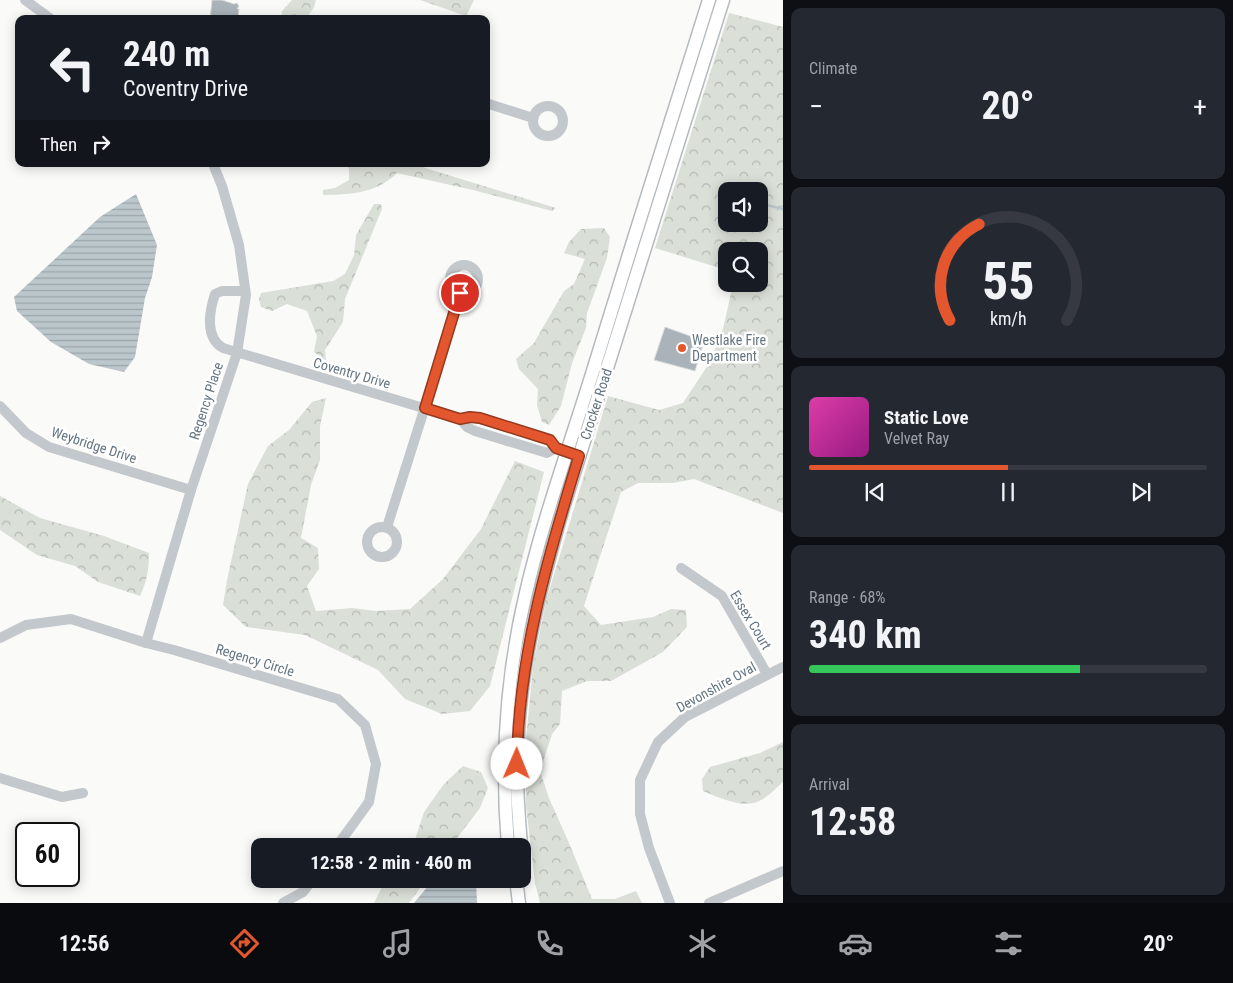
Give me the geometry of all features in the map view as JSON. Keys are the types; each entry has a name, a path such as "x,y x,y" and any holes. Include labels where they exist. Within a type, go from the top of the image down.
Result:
{"main road":[{"name":"Crocker Road","path":"508,838 505,776 506,734 512,668 525,599 551,506 709,0"},
{"name":"Crocker Road","path":"520,838 517,800 517,756 523,675 568,452 723,0"},
{"path":"517,888 519,903"}],"street":[{"path":"25,0 46,15"},
{"path":"490,104 533,118"},
{"name":"Regency Place","path":"146,643 191,490 237,353 245,291 239,245 222,186 214,167"},
{"name":"Coventry Drive","path":"245,291 222,291 217,292 214,297 210,334 216,344 237,353 460,419 470,417 488,421 550,440 568,452"},
{"path":"387,527 460,293"},
{"name":"Weybridge Drive","path":"0,406 26,433 48,447 191,490"},
{"name":"Essex Court","path":"681,568 722,596 767,674"},
{"name":"Regency Circle","path":"0,638 26,625 71,619 338,699 365,725 376,764 369,802 343,838"},
{"name":"Devonshire Oval","path":"670,903 649,848 640,814 640,780 658,742 685,717 783,667"},
{"path":"0,778 62,797 83,793"},
{"path":"709,903 783,871"},
{"path":"283,903 303,892 306,888"}],"green space":[{"path":"292,0 316,0 309,15 282,15 282,11"},
{"path":"420,0 474,0 466,15"},
{"path":"729,13 783,27 783,513 694,479 673,483 638,483 621,492 584,606 601,625 653,617 671,609 686,610 687,627 663,652 611,681 587,681 562,691 560,724 552,734 540,771 549,798 592,899 615,899 636,891 642,903 540,903 535,883 526,805 526,740 533,666 546,601 608,396 659,410 683,403 710,362 723,329 731,292 768,292 768,242 718,242 718,268 655,248"},
{"path":"347,167 424,167 556,208 552,211 473,190 397,173 389,180 363,192 323,195 323,190 335,188 349,180"},
{"path":"374,204 381,204 382,209 345,299 343,322 325,350 326,361 314,352 317,336 307,311 287,304 272,311 261,307 259,299 261,293 333,281 345,274 354,255 356,235"},
{"path":"604,228 610,237 607,258 587,313 586,328 572,363 561,406 549,425 542,422 537,405 538,389 519,369 516,359 534,343 564,291 574,284 585,259 564,253 569,242 581,229"},
{"path":"326,398 320,426 320,460 311,485 301,538 318,548 319,569 307,586 316,611 352,608 376,611 410,609 443,579 481,529 515,461 544,472 490,686 470,711 442,714 405,699 378,670 305,635 246,627 223,605 248,484 268,446 289,430 312,402"},
{"path":"0,496 40,518 104,536 149,553 147,575 140,596 98,582 75,566 37,555 0,530"},
{"path":"783,742 783,782 764,798 755,803 748,804 725,800 703,791 702,779 710,767 760,753"},
{"path":"463,766 481,772 488,788 480,808 457,838 416,838 424,812 444,784"},
{"path":"382,888 420,888 409,903 374,903"}],"shaded area":[{"path":"136,194 157,245 152,277 145,298 135,357 124,372 89,364 51,342 17,311 14,297 100,217"},
{"path":"426,888 476,888 477,903 414,903"}],"building":[{"path":"212,0 237,3 239,6 237,9 239,9 238,15 210,15"},
{"path":"665,327 704,341 695,371 654,360"}],"waterway":[{"path":"768,205 783,209"}],"place":[{"name":"Westlake Fire Department","path":"682,348"}],"route":[{"path":"460,293 425,408 460,419 480,418 550,440 556,448 579,456 542,581 523,675 517,764"}]}
